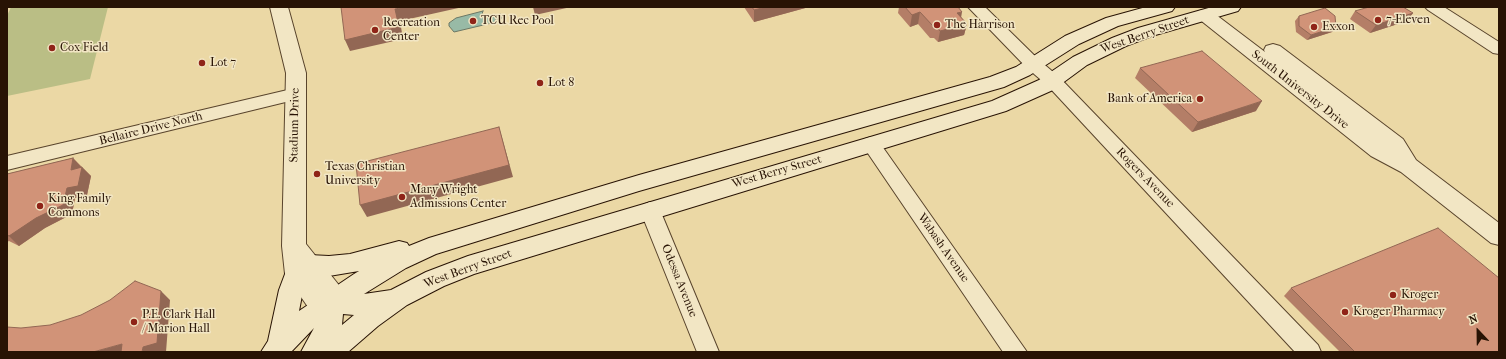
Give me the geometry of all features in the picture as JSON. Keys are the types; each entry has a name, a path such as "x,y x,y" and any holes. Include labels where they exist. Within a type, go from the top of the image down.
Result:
{"main road":[{"name":"Stadium Drive","path":"279,7 296,73 294,246 303,269"},
{"name":"West Berry Street","path":"277,348 306,320 363,281 398,261 430,247 639,183 978,88 1010,77 1072,40 1112,22 1166,7"},
{"name":"West Berry Street","path":"328,352 369,318 398,298 435,279 468,266 746,181 1000,106 1053,81 1080,61 1119,42 1214,9"},
{"name":"South University Drive","path":"1214,9 1379,151 1409,166 1499,236"},
{"path":"1053,81 1048,70 1050,67 1083,45 1103,27"},
{"path":"871,144 876,136 888,126 958,102 978,88"},
{"path":"746,181 762,166 838,141 847,125"},
{"path":"303,269 350,264 451,234 505,223"},
{"path":"303,269 317,300 359,305 398,298"},
{"path":"277,348 291,290 303,269"},
{"path":"314,352 326,335 329,327 332,302"}],"street":[{"name":"Rogers Avenue","path":"976,7 1033,64 1053,81 1310,352"},
{"path":"1433,7 1499,49"},
{"name":"Bellaire Drive North","path":"7,163 296,94"},
{"name":"Wabash Avenue","path":"871,144 1016,352"},
{"name":"Odessa Avenue","path":"650,210 708,352"}],"green space":[{"name":"Cox Field","path":"11,7 108,7 90,79 7,96 7,16"}],"shaded area":[{"name":"TCU Rec Pool","path":"483,11 483,18 501,14 502,18 495,20 496,22 454,32 449,26 449,23 456,18"}],"building":[{"path":"341,7 405,7 395,9 399,27 345,40"},
{"path":"752,7 766,7 754,10"},
{"path":"905,7 958,7 962,12 957,13 967,24 940,31 920,12 912,15"},
{"path":"1369,7 1403,7 1413,13 1376,25 1355,11"},
{"name":"Exxon","path":"1325,8 1335,16 1336,27 1311,35 1299,26 1299,16"},
{"path":"1202,51 1262,101 1198,122 1140,68"},
{"name":"Mary Wright Admissions Center","path":"499,127 509,165 360,205 356,164"},
{"name":"King Family Commons","path":"73,158 71,170 82,167 78,186 67,188 63,205 36,218 9,236 7,235 7,174"},
{"name":"Kroger","path":"1438,228 1499,278 1499,352 1355,352 1291,288"},
{"name":"P.E. Clark Hall / Marion Hall","path":"135,281 161,291 157,343 143,347 142,352 121,352 122,344 93,352 7,352 7,327 21,328 50,325 81,315 110,300"}],"place":[{"name":"7-Eleven","path":"1378,20"},
{"name":"TCU Rec Pool","path":"473,21"},
{"name":"The Harrison","path":"937,25"},
{"name":"Exxon","path":"1314,27"},
{"name":"Recreation Center","path":"375,30"},
{"name":"Cox Field","path":"52,48"},
{"name":"Lot 7","path":"202,63"},
{"name":"Lot 8","path":"540,83"},
{"name":"Bank of America","path":"1200,99"},
{"name":"Texas Christian University","path":"317,174"},
{"name":"Mary Wright Admissions Center","path":"402,197"},
{"name":"King Family Commons","path":"40,206"},
{"name":"Kroger","path":"1393,295"},
{"name":"Kroger Pharmacy","path":"1345,312"},
{"name":"P.E. Clark Hall / Marion Hall","path":"134,322"}]}
